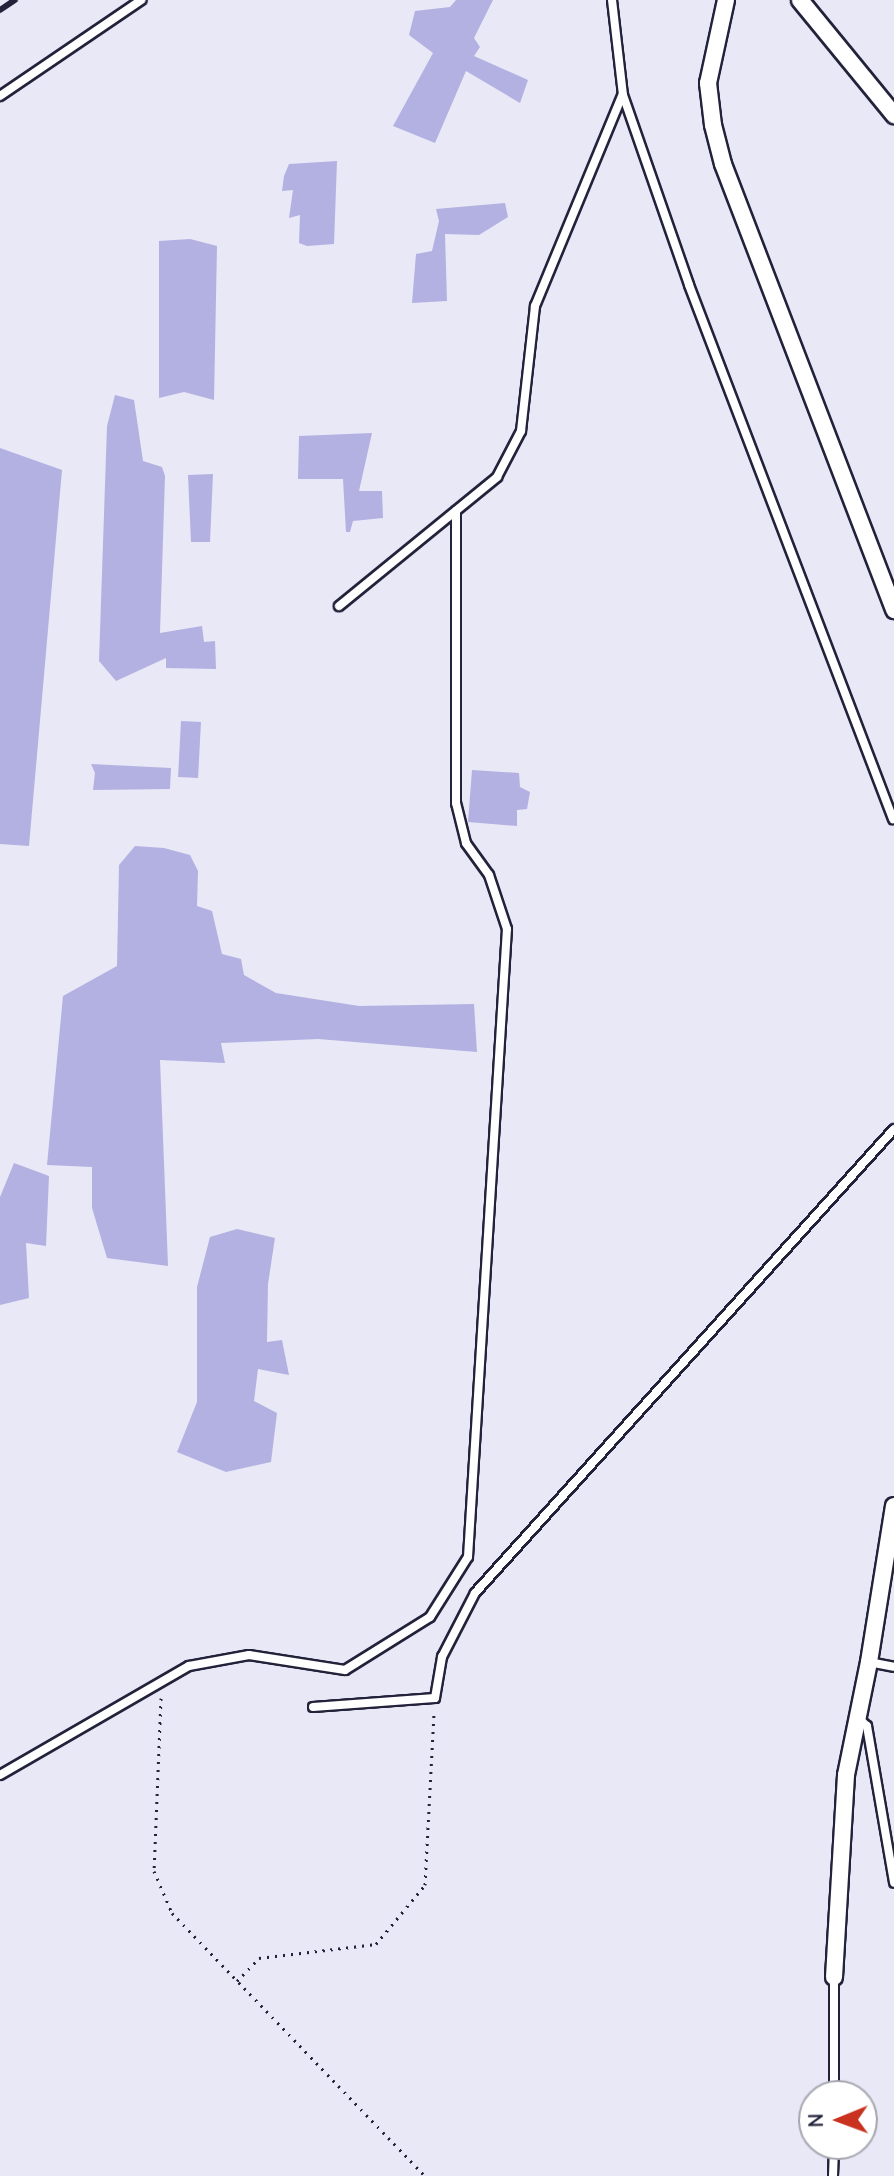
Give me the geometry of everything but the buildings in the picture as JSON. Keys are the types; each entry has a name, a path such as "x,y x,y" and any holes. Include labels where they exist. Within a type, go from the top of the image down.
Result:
{"street":[{"path":"726,0 708,83 713,125 723,164 894,610"},
{"path":"800,0 894,115"},
{"path":"834,1977 846,1775 869,1662 894,1506"}],"lane":[{"path":"0,96 141,0"},
{"path":"612,0 623,95 689,285 893,819"},
{"path":"339,606 497,477 521,431 535,306 623,95"},
{"path":"0,1775 189,1666 249,1655 345,1670 430,1617 468,1557 507,929 489,875 466,843 456,803 456,511"},
{"path":"313,1707 435,1698 442,1657 475,1593 894,1129"},
{"path":"869,1662 894,1667"},
{"path":"857,1718 867,1726 894,1883"},
{"path":"834,1977 834,2080"}],"path":[{"path":"162,1682 154,1871 172,1913 425,2176"},
{"path":"237,1981 259,1958 376,1944 425,1885 435,1698"}],"railway":[{"path":"0,10 15,0"}]}
